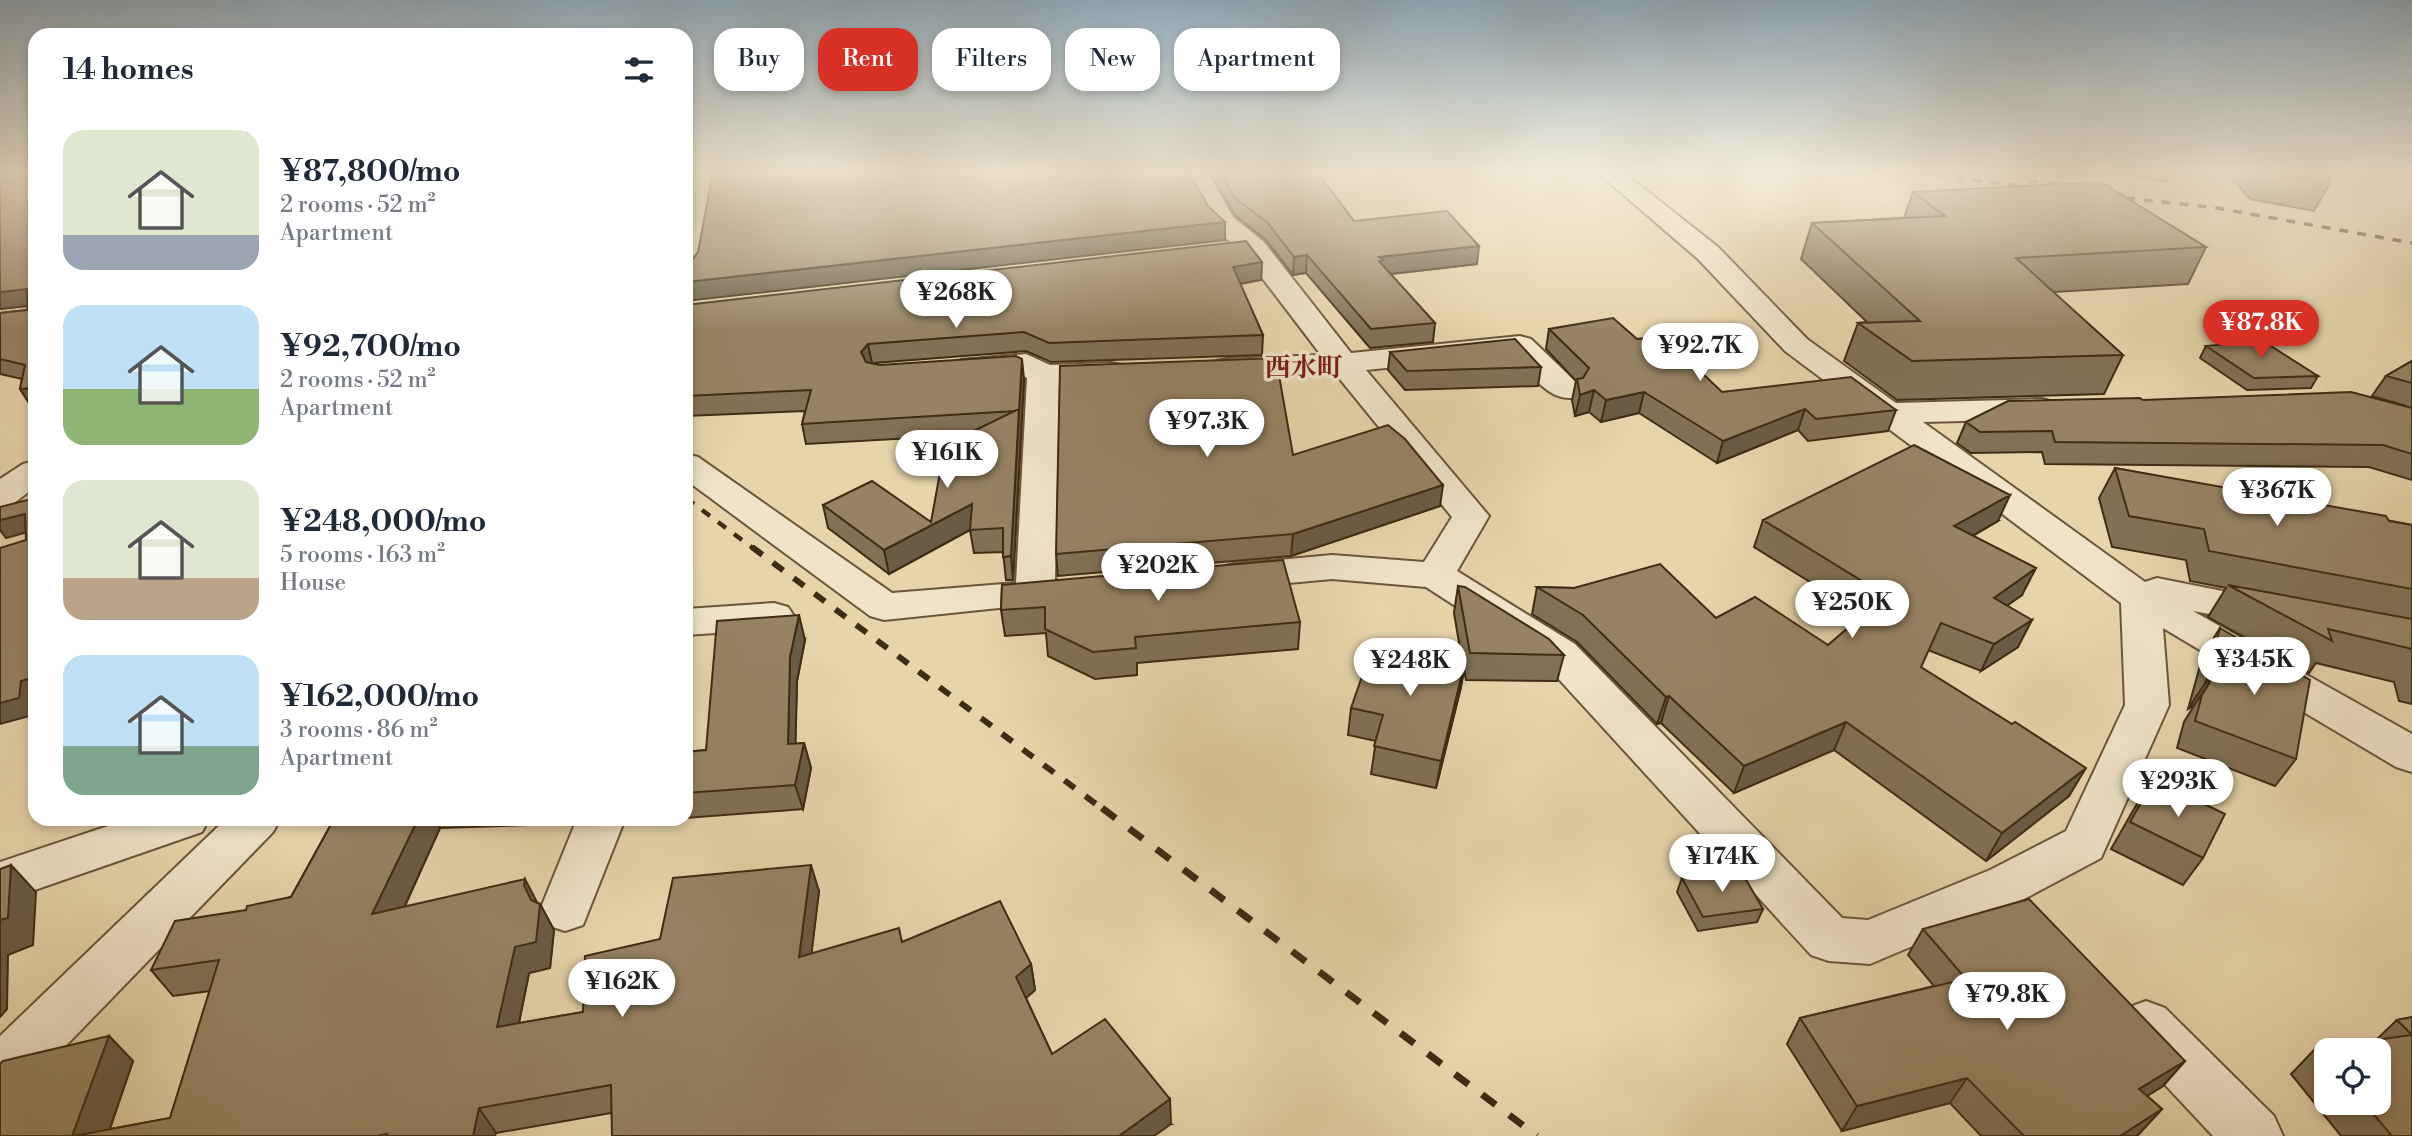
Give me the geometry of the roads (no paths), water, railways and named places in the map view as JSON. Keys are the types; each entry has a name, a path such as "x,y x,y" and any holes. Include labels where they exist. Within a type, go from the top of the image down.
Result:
{"street":[{"path":"1227,225 1254,248 1343,363 1471,516 1435,575"},
{"path":"1673,225 1707,253 1796,345 2141,598 2412,755"},
{"path":"1213,253 1254,248"},
{"path":"1193,369 1343,363 1520,345 1566,390"},
{"path":"948,368 1026,363 1043,375 1139,371"},
{"path":"1035,594 1043,375"},
{"path":"1888,413 2066,408"},
{"path":"693,469 884,607 1089,589"},
{"path":"0,496 28,476"},
{"path":"1197,579 1332,567 1435,575 1560,654 1829,939 1870,942 2008,884 2084,844 2147,705 2141,598"},
{"path":"2141,598 2157,591 2305,619"},
{"path":"693,622 774,617"},
{"path":"0,882 164,826"},
{"path":"0,1074 249,826"},
{"path":"565,910 598,826"},
{"path":"2008,884 2045,923"},
{"path":"2111,990 2253,1136"}],"railway":[{"path":"2312,225 2412,243"},
{"path":"693,503 754,549"},
{"path":"752,547 1104,810"},
{"path":"1102,808 1537,1136"}],"district":[{"name":"西水町","path":"1304,368"}]}
